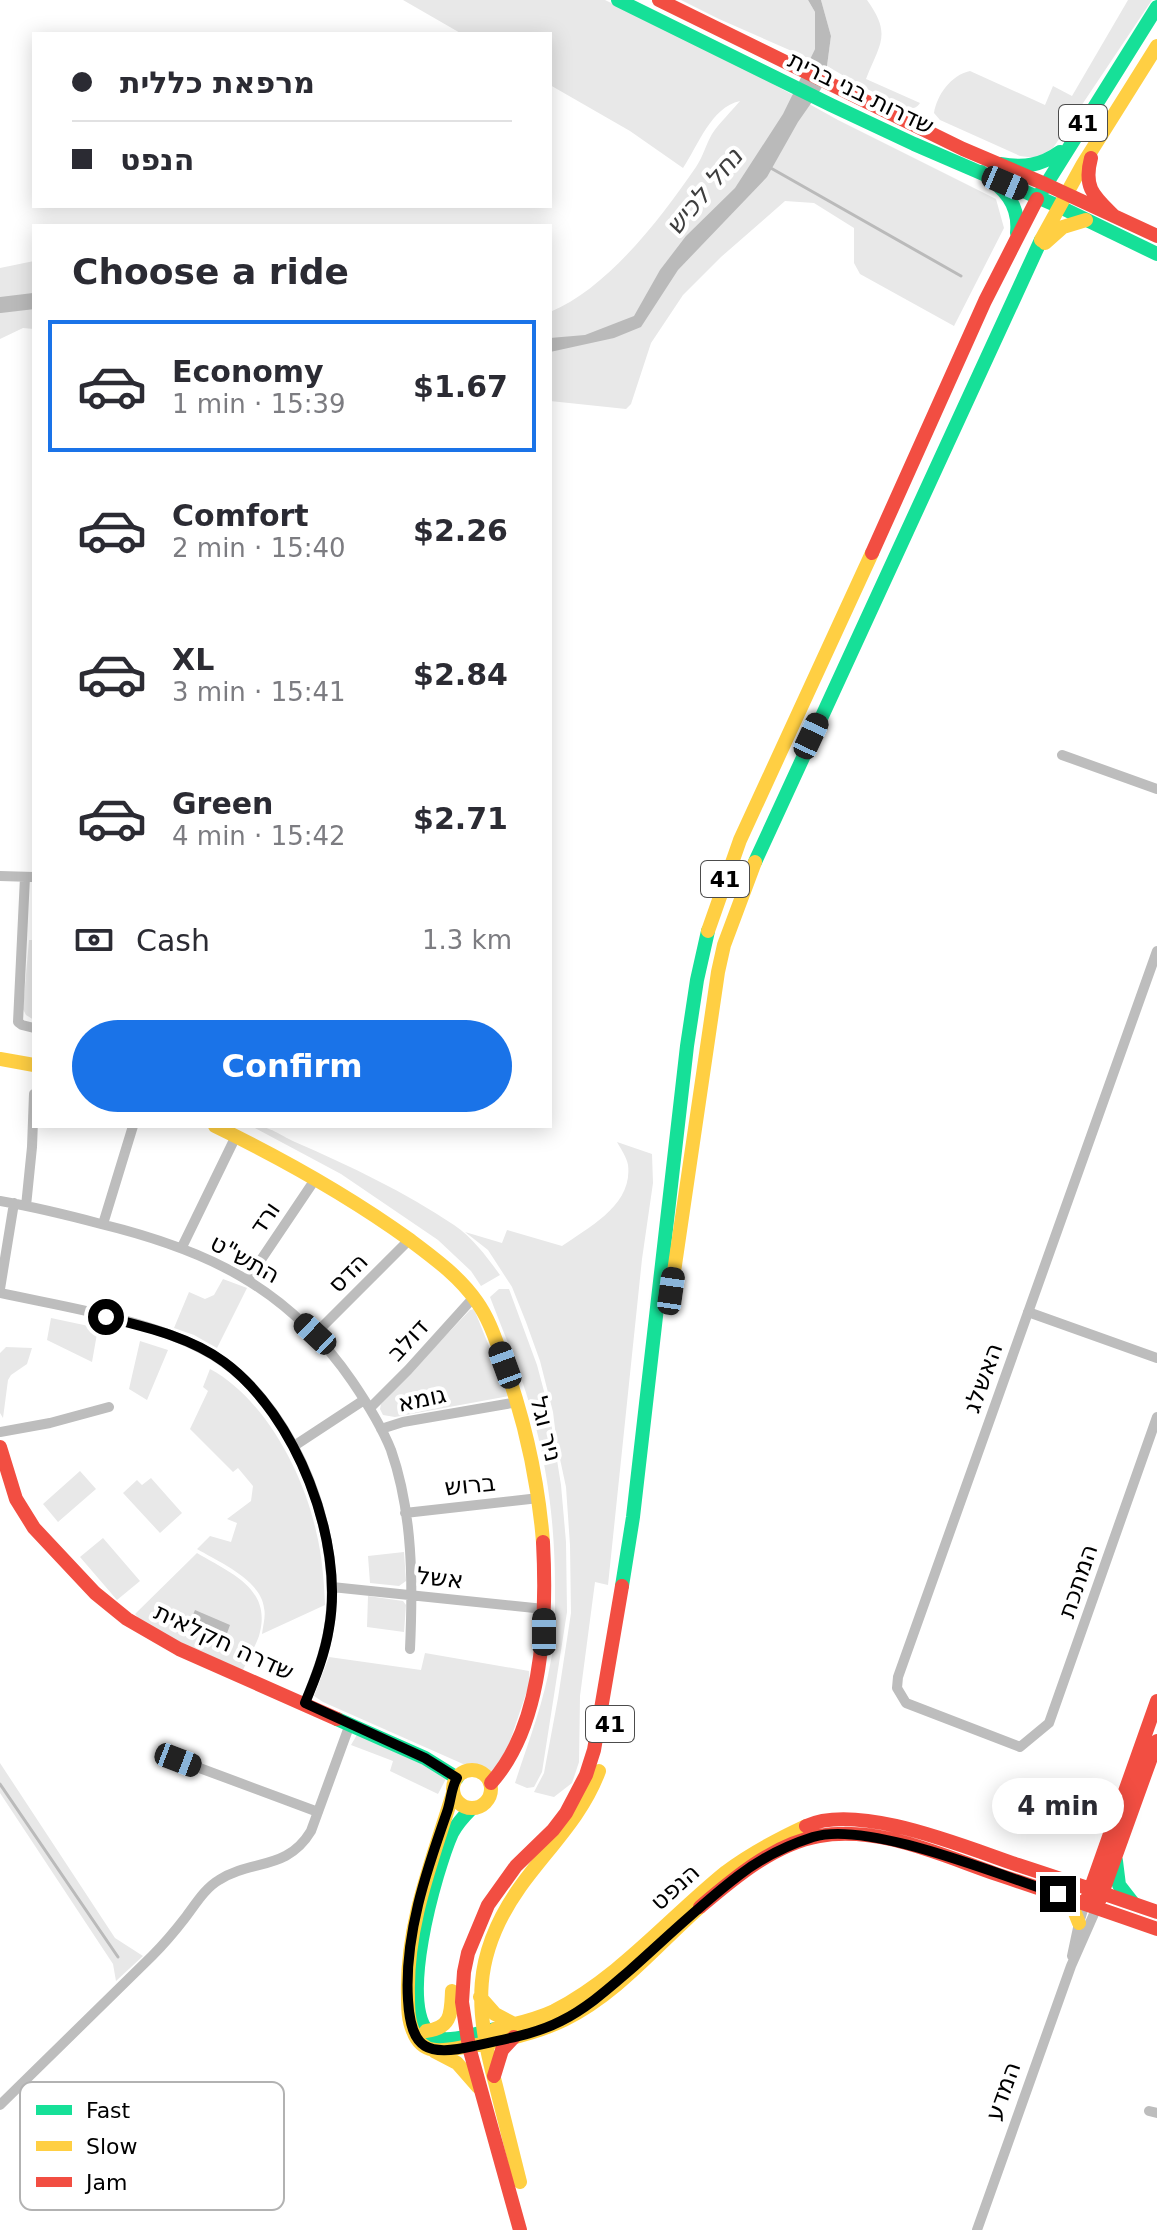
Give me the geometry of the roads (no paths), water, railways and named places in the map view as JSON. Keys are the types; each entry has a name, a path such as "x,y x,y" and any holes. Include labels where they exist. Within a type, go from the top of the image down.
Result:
{"main road":[{"name":"שדרות בני ברית","path":"618,0 914,144 981,172 1041,190"},
{"name":"שדרות בני ברית","path":"659,0 1000,164 1041,190"},
{"name":"41","path":"520,2230 468,2041 462,2002 468,1953 488,1905 516,1866 566,1813 586,1775 594,1750 633,1517 692,1016 699,971 722,886 985,301 1041,190 1157,7"},
{"name":"41","path":"533,2230 484,2037 480,1997 484,1965 503,1914 533,1869 580,1814 597,1779 605,1749 636,1577 661,1364 724,945 760,848 1031,260 1102,131 1157,46"},
{"path":"1102,131 1089,162 1087,184 1093,195 1114,216"},
{"path":"1000,164 1022,168 1041,165 1069,145"},
{"path":"981,172 1005,190 1014,202 1019,225 1015,242"},
{"path":"1041,190 1114,216 1157,236"},
{"path":"1062,200 1086,220 1157,254"},
{"path":"1031,260 1053,233 1066,224 1086,220"},
{"path":"0,1059 32,1065"},
{"name":"ניר וגל","path":"219,1128 316,1178 446,1267 474,1297 499,1348 518,1402 533,1460 543,1539 544,1609 543,1643 532,1697 511,1759 491,1783"},
{"name":"שדרה חקלאית","path":"0,1447 10,1484 25,1515 43,1539 112,1607 179,1649 425,1758 455,1785"},
{"name":"המדע","path":"1091,1905 1157,1701"},
{"name":"המדע","path":"1108,1859 1157,1741"},
{"path":"455,1785 459,1804 471,1809 477,1809 488,1801 492,1789 484,1773 472,1770 461,1773 455,1785 419,1959 418,2012 426,2031 442,2028 450,2017 453,1976 475,1933"},
{"path":"471,1809 445,1834 413,1927 407,1966 410,2025 420,2042 457,2063 483,2094"},
{"name":"הנפט","path":"515,2031 574,1998 632,1956 734,1866 777,1839 822,1819 910,1828 1157,1912"},
{"name":"הנפט","path":"434,2051 484,2037 560,2022 581,2010 741,1874 780,1851 815,1836 849,1834 905,1844 1157,1929"},
{"path":"1062,1878 1078,1875 1108,1859 1116,1870 1120,1888 1133,1903"},
{"path":"1058,1894 1073,1908 1079,1923"},
{"path":"480,1997 515,2031 502,2050 494,2078"},
{"name":"הנפט","path":"426,2031 438,2038 468,2041"}],"street":[{"path":"1062,755 1157,789"},
{"path":"0,876 30,877 18,1022 32,1028"},
{"name":"האשלג","path":"1020,1747 906,1703 897,1688 898,1677 1157,951"},
{"path":"26,1206 33,1128"},
{"path":"103,1224 132,1128"},
{"path":"182,1247 236,1136"},
{"name":"ורד","path":"248,1279 316,1178"},
{"name":"התש\"ט","path":"0,1201 135,1232 182,1247 248,1279 289,1309 315,1334 367,1404 381,1429 397,1470 412,1574 410,1649"},
{"path":"14,1203 0,1291 125,1322 205,1350 225,1362 262,1398 294,1446 318,1507 332,1587 329,1629 318,1671 305,1703"},
{"name":"הדס","path":"315,1334 409,1240"},
{"name":"דולב","path":"294,1446 367,1404 408,1370 474,1297"},
{"path":"1028,1312 1157,1358"},
{"name":"גומא","path":"381,1429 403,1422 518,1402"},
{"path":"0,1432 50,1423 109,1407"},
{"name":"המתכת","path":"1020,1747 1049,1723 1157,1417"},
{"name":"ברוש","path":"405,1513 539,1498"},
{"name":"אשל","path":"332,1587 544,1609"},
{"path":"23,2082 152,1956 209,1887 229,1875 297,1850 311,1831 350,1724"},
{"path":"178,1760 318,1812"},
{"name":"המדע","path":"1071,1966 1079,1923 1091,1905"},
{"name":"המדע","path":"977,2230 1091,1905"},
{"path":"0,2105 20,2085"}],"waterway":[{"path":"769,167 961,276"},
{"name":"נחל לכיש","path":"0,305 32,301"},
{"path":"0,1784 118,1957"}]}
